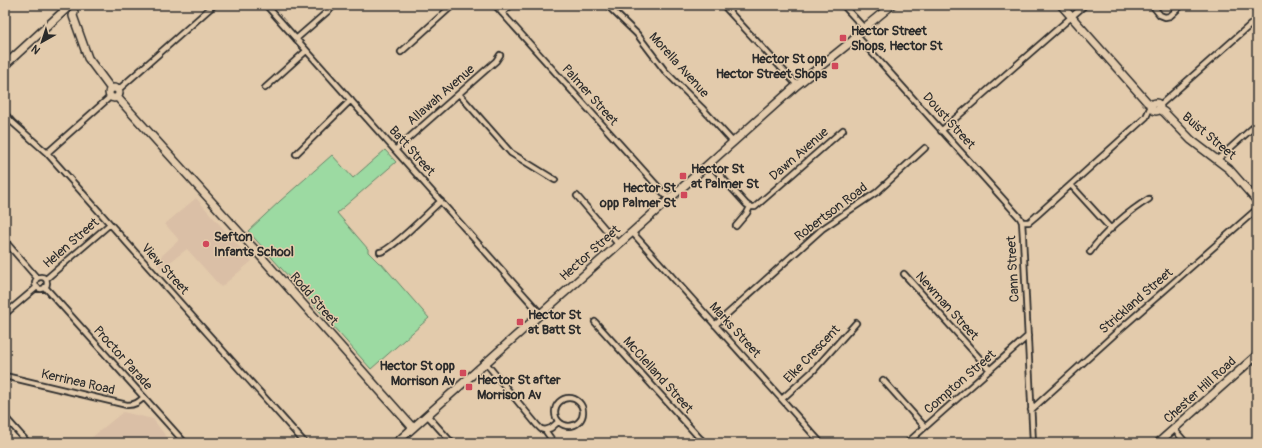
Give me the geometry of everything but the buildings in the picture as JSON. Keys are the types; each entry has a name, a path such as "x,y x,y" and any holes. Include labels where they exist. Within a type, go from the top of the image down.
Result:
{"street":[{"path":"47,153 214,5"},
{"name":"Batt Street","path":"266,5 540,313"},
{"path":"296,39 335,5"},
{"path":"401,52 453,5"},
{"name":"Palmer Street","path":"495,5 669,199"},
{"path":"502,13 511,5"},
{"name":"Morella Avenue","path":"607,5 637,34 673,80 702,108 733,142"},
{"path":"724,5 797,85"},
{"path":"843,5 864,28"},
{"name":"Hector Street","path":"396,443 797,85 892,5"},
{"name":"Buist Street","path":"1061,5 1147,102 1164,112 1187,137 1218,160 1238,178 1257,201"},
{"path":"941,130 1085,5"},
{"path":"1152,5 1160,15 1165,17 1170,16 1182,5"},
{"path":"5,65 65,7"},
{"name":"Rodd Street","path":"65,7 70,12 76,9 74,16 88,58 114,93 413,428"},
{"name":"Cann Street","path":"1033,443 1022,222 1029,222 1036,217 1146,117 1156,106 1257,19"},
{"name":"Doust Street","path":"857,36 1016,212 1022,222"},
{"path":"266,88 306,51"},
{"name":"Allawah Avenue","path":"395,150 496,61 500,55"},
{"path":"459,94 511,153 555,180"},
{"path":"296,154 351,100"},
{"name":"View Street","path":"5,114 47,153 305,443"},
{"path":"1218,160 1257,124"},
{"name":"Dawn Avenue","path":"736,226 750,207 755,207 842,130"},
{"name":"Robertson Road","path":"715,325 822,229 876,192 925,148"},
{"path":"709,164 750,207"},
{"path":"1072,185 1111,229"},
{"path":"577,196 618,244"},
{"path":"1090,252 1097,242 1111,229 1138,206 1149,199"},
{"path":"380,252 384,251 393,244 441,200"},
{"name":"Strickland Street","path":"1031,410 1257,209"},
{"name":"Helen Street","path":"46,279 110,224"},
{"name":"Marks Street","path":"632,232 821,443"},
{"path":"5,241 38,278 42,277 46,279 47,284 45,287 37,287 5,314"},
{"name":"Newman Street","path":"904,274 990,370"},
{"path":"37,287 35,283 38,278"},
{"name":"Proctor Parade","path":"45,287 185,443"},
{"name":"McClelland Street","path":"595,322 704,443"},
{"name":"Elke Crescent","path":"782,399 814,370 856,323"},
{"name":"Compton Street","path":"907,443 1028,336"},
{"name":"Chester Hill Road","path":"1158,443 1257,355"},
{"path":"485,362 537,425 541,429 545,430 554,443"},
{"name":"Kerrinea Road","path":"5,376 127,405 133,405 144,397"},
{"path":"883,380 925,427"},
{"path":"565,398 571,398 579,403 583,412 582,418 578,423 573,426 566,426 558,422 554,413 559,402 565,398"},
{"path":"427,415 452,443"},
{"path":"5,417 28,443"},
{"path":"545,430 551,428 558,422"},
{"path":"1174,429 1186,443"},
{"path":"696,443 701,439"}],"shaded area":[{"name":"Sefton Infants School","path":"196,198 252,261 221,287 187,249 161,269 155,262 179,240 165,224"},
{"path":"123,412 153,419 171,443 85,443"}],"green space":[{"path":"385,150 396,162 337,213 368,249 368,252 379,263 381,263 429,318 371,369 248,231 332,155 353,178"}],"place":[{"name":"Hector Street Shops, Hector St","path":"843,38"},
{"name":"Hector St opp Hector Street Shops","path":"835,66"},
{"name":"Hector St at Palmer St","path":"683,176"},
{"name":"Hector St opp Palmer St","path":"684,195"},
{"name":"Sefton Infants School","path":"206,244"},
{"name":"Hector St at Batt St","path":"520,322"},
{"name":"Hector St opp Morrison Av","path":"463,373"},
{"name":"Hector St after Morrison Av","path":"469,387"}]}
